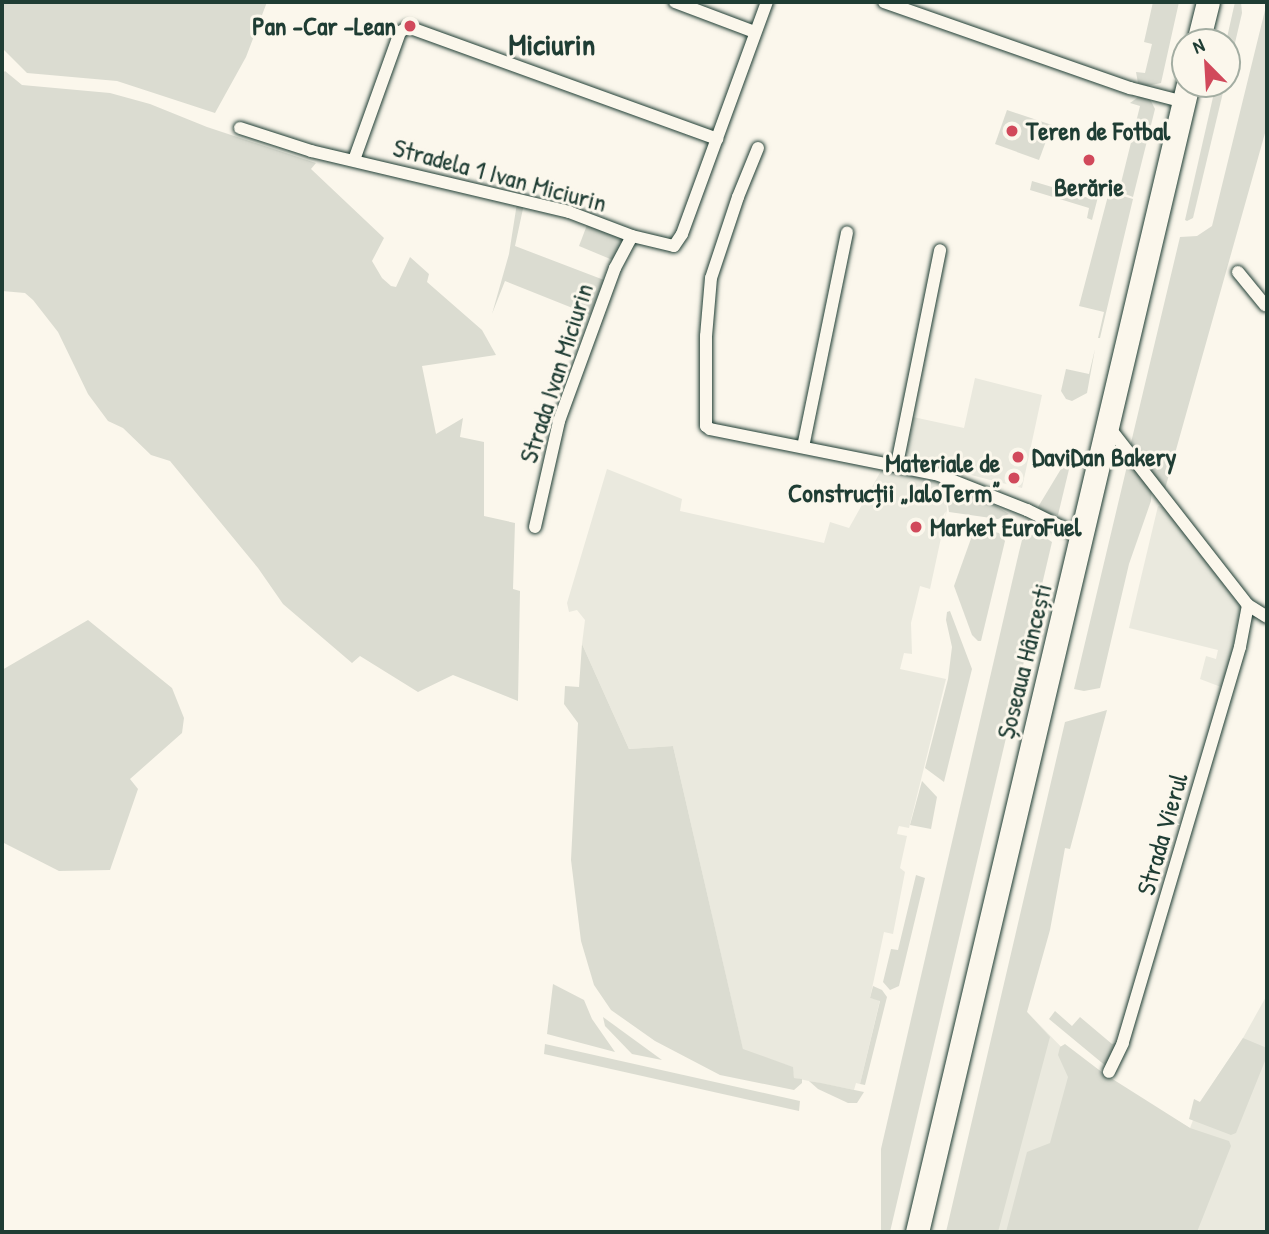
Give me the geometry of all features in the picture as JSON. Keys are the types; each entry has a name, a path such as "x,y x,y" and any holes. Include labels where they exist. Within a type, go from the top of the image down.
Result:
{"highway":[{"path":"1202,28 1208,2"},
{"name":"Șoseaua Hâncești","path":"917,1232 1185,98"}],"street":[{"path":"675,2 755,32"},
{"path":"717,139 767,2"},
{"name":"Șoseaua Hâncești","path":"884,2 1130,88 1171,92"},
{"name":"Stradela 1 Ivan Miciurin","path":"240,128 354,160 569,212 632,236 674,246 682,234 717,139 413,27 404,29 354,160"},
{"path":"758,148 734,207 711,278 706,336 706,426 710,429 897,464 966,485 1082,537"},
{"path":"803,447 847,232"},
{"name":"Strada Ivan Miciurin","path":"535,527 559,421 615,268 632,236"},
{"path":"897,464 940,250"},
{"path":"1238,272 1265,306"},
{"path":"1108,426 1248,605 1267,617"},
{"name":"Strada Vierul","path":"1109,1072 1123,1043 1240,647 1248,605"}],"shaded area":[{"path":"2,2 267,2 246,57 215,113 117,81 27,73 2,48"},
{"path":"1153,2 1179,2 1173,28 1171,28 1161,83 1147,86 1138,83 1136,72 1145,73 1152,44 1144,42"},
{"path":"1235,2 1241,2 1238,28 1229,28"},
{"path":"1267,2 1267,126 1165,489 1130,447 1180,237 1197,236 1212,226"},
{"path":"5,71 22,85 110,93 150,104 207,127 316,163 311,169 384,238 372,261 382,278 396,287 410,257 429,274 427,282 482,330 496,355 422,366 436,434 463,418 460,437 484,442 484,516 515,523 513,589 520,591 518,701 453,675 418,692 360,656 352,663 283,604 258,568 170,461 151,455 123,428 108,421 88,394 58,332 33,300 25,293 2,291 2,74"},
{"path":"1141,95 1150,99 1155,109 1133,197 1110,188 1111,181 1121,183 1140,106 1130,103"},
{"path":"1213,98 1222,98 1193,218 1185,220"},
{"path":"1007,110 1052,125 1039,160 995,144"},
{"path":"1032,181 1092,199 1094,192 1099,193 1092,220 1087,218 1089,208 1030,190"},
{"path":"1109,192 1133,199 1098,338 1104,312 1079,306"},
{"path":"517,203 524,204 515,246 604,280 590,315 505,281 492,314 509,254"},
{"path":"587,225 625,238 615,261 579,246"},
{"path":"1095,349 1087,393 1072,401 1066,399 1061,391 1066,369 1089,374"},
{"path":"975,378 1042,395 1022,488 912,460 907,452 913,417 964,428"},
{"path":"1067,459 1071,461 1058,515 1043,513 1038,507"},
{"path":"1127,466 1135,468 1152,489 1151,501 1129,564 1100,688 1084,691 1074,689"},
{"path":"607,469 682,499 680,511 824,543 830,522 849,528 882,469 945,484 947,510 930,589 920,586 911,623 912,654 904,653 900,669 946,679 909,828 899,826 898,829 897,834 907,836 900,868 905,872 893,934 884,932 870,998 880,1000 860,1084 856,1083 854,1090 794,1078 792,1067 743,1050 673,746 629,749 582,644 585,620 577,610 569,612 567,603"},
{"path":"945,484 1009,514 998,519 949,512"},
{"path":"1158,506 1164,507 1240,606 1232,653 1221,687 1200,679 1206,656 1216,659 1218,650 1129,628"},
{"path":"980,529 999,533 1005,541 981,641 978,641 972,635 954,586 973,533"},
{"path":"1037,532 1052,542 890,1232 881,1232 881,1149 1022,540"},
{"path":"950,611 972,669 944,782 925,768 948,679 952,647 946,620 947,612"},
{"path":"88,620 172,688 184,718 182,733 130,779 138,789 110,870 59,871 2,842 2,670"},
{"path":"582,644 629,749 673,746 743,1049 793,1067 794,1078 802,1079 802,1083 794,1090 720,1075 655,1041 611,1010 594,985 581,941 571,860 578,723 564,704 565,686 579,687"},
{"path":"1107,710 1070,849 1065,848 1050,930 1027,1012 1050,1037 998,1232 946,1232 1065,722"},
{"path":"922,781 937,797 931,829 910,825"},
{"path":"916,875 925,878 899,986 890,990 883,982 891,949 898,950"},
{"path":"553,984 584,1000 592,1019 615,1052 547,1034"},
{"path":"873,986 882,990 887,997 865,1085 860,1084 880,1001 870,998"},
{"path":"1267,995 1267,1232 969,1232 1027,1012 1073,1059 1190,1128 1200,1102 1243,1038"},
{"path":"1055,1011 1072,1026 1080,1017 1112,1044 1118,1042 1107,1067 1049,1019"},
{"path":"603,1017 662,1060 632,1054 605,1026"},
{"path":"1243,1038 1267,1048 1267,1056 1236,1133 1231,1135 1189,1119 1194,1099 1200,1102"},
{"path":"545,1044 800,1101 799,1111 544,1054"},
{"path":"1065,1044 1103,1073 1190,1128 1229,1141 1231,1146 1197,1232 1006,1232 1027,1152 1050,1143 1068,1077 1058,1055 1060,1047"},
{"path":"809,1081 864,1092 857,1103 848,1103 818,1089"}],"place":[{"name":"Pan -Car -Lean","path":"410,26"},
{"name":"Teren de Fotbal","path":"1012,131"},
{"name":"Berărie","path":"1089,160"},
{"name":"DaviDan Bakery","path":"1018,457"},
{"name":"Materiale de Construcții „IaloTerm”","path":"1014,478"},
{"name":"Market EuroFuel","path":"916,527"}],"district":[{"name":"Miciurin","path":"552,44"}]}
